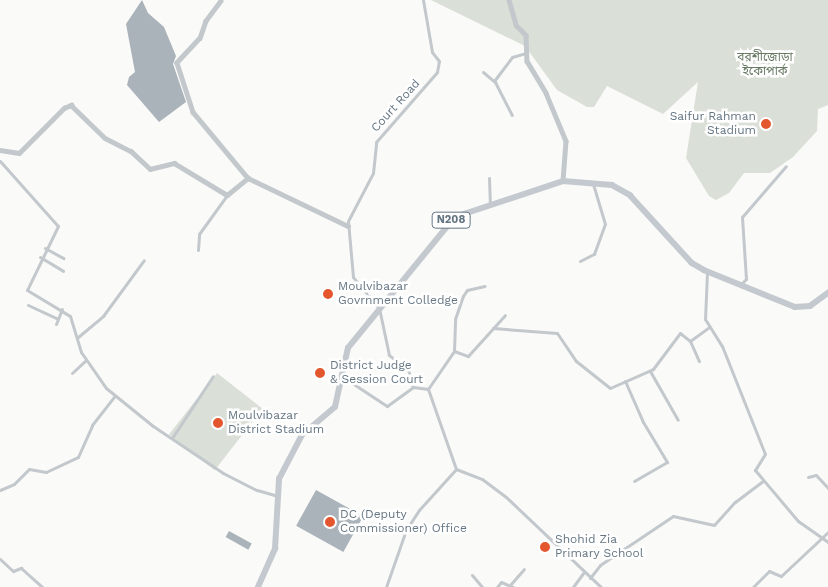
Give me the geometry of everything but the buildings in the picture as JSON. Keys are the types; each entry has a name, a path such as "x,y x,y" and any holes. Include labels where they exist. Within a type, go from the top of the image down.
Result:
{"highway":[{"name":"N208","path":"258,587 275,549 275,494 279,479 302,434 335,407 348,348 445,225 469,210 563,181 592,183 622,189 692,263 707,272 795,307 810,306 828,293"}],"street":[{"name":"Court Road","path":"379,308 353,277 348,226 352,207 373,173 376,142 437,72 438,61 432,52 423,0"},
{"path":"508,0 516,25 526,34 526,53 566,141 563,181"},
{"path":"221,1 206,21 200,38 177,63 194,112 248,178 348,226"},
{"path":"494,80 512,57 526,53"},
{"path":"483,72 494,80 512,116"},
{"path":"0,150 19,153 64,108 71,105 105,138 131,151 150,169 169,162 178,164 227,195"},
{"path":"0,161 58,224 40,257 27,290 62,309 70,316 86,360 114,397 236,481 275,494"},
{"path":"740,284 746,278 742,217 786,166"},
{"path":"198,250 199,234 227,195 248,178"},
{"path":"489,178 490,204"},
{"path":"580,260 594,254 605,224 592,183"},
{"path":"46,248 63,258"},
{"path":"40,257 63,272"},
{"path":"78,337 103,316 144,260"},
{"path":"707,272 704,314 709,327 722,346 765,456 756,465 762,482 798,521 828,542"},
{"path":"428,389 454,351 459,303 467,290 485,286"},
{"path":"28,305 58,319"},
{"path":"379,308 389,354 408,369 414,386"},
{"path":"56,324 62,309"},
{"path":"454,351 468,356 505,315"},
{"path":"690,341 709,327"},
{"path":"493,328 554,332 576,361 607,387 650,371 680,333 690,341 700,361"},
{"path":"72,373 86,360"},
{"path":"650,371 678,420"},
{"path":"172,438 213,376"},
{"path":"343,377 387,406 414,386 428,389"},
{"path":"625,381 642,422 667,462 634,481"},
{"path":"428,389 456,468 482,480 532,523 583,573 601,587"},
{"path":"0,490 14,484 29,469 46,472 78,457 92,425 114,397"},
{"path":"386,587 406,530 419,510 456,468"},
{"path":"808,478 816,475 828,488"},
{"path":"590,578 600,565 673,516 714,526 735,502 762,482"},
{"path":"753,587 770,572 781,576 828,532"},
{"path":"0,559 13,571 21,568 42,587"},
{"path":"497,587 501,582 511,586 524,569"},
{"path":"573,587 583,573"},
{"path":"472,575 482,587"}],"green space":[{"name":"বরশীজোড়া ইকোপার্ক","path":"431,0 828,0 828,105 818,109 817,131 793,157 770,173 744,173 729,193 716,200 709,196 686,158 698,82 663,114 607,86 594,107 587,107 557,90 525,46"},
{"name":"Moulvibazar District Stadium","path":"217,373 263,409 215,470 169,434"}],"place":[{"name":"Saifur Rahman Stadium","path":"766,124"},
{"name":"Moulvibazar Govrnment Colledge","path":"328,294"},
{"name":"District Judge & Session Court","path":"320,373"},
{"name":"Moulvibazar District Stadium","path":"218,423"},
{"name":"DC (Deputy Commissioner) Office","path":"330,522"},
{"name":"Shohid Zia Primary School","path":"545,547"}]}
